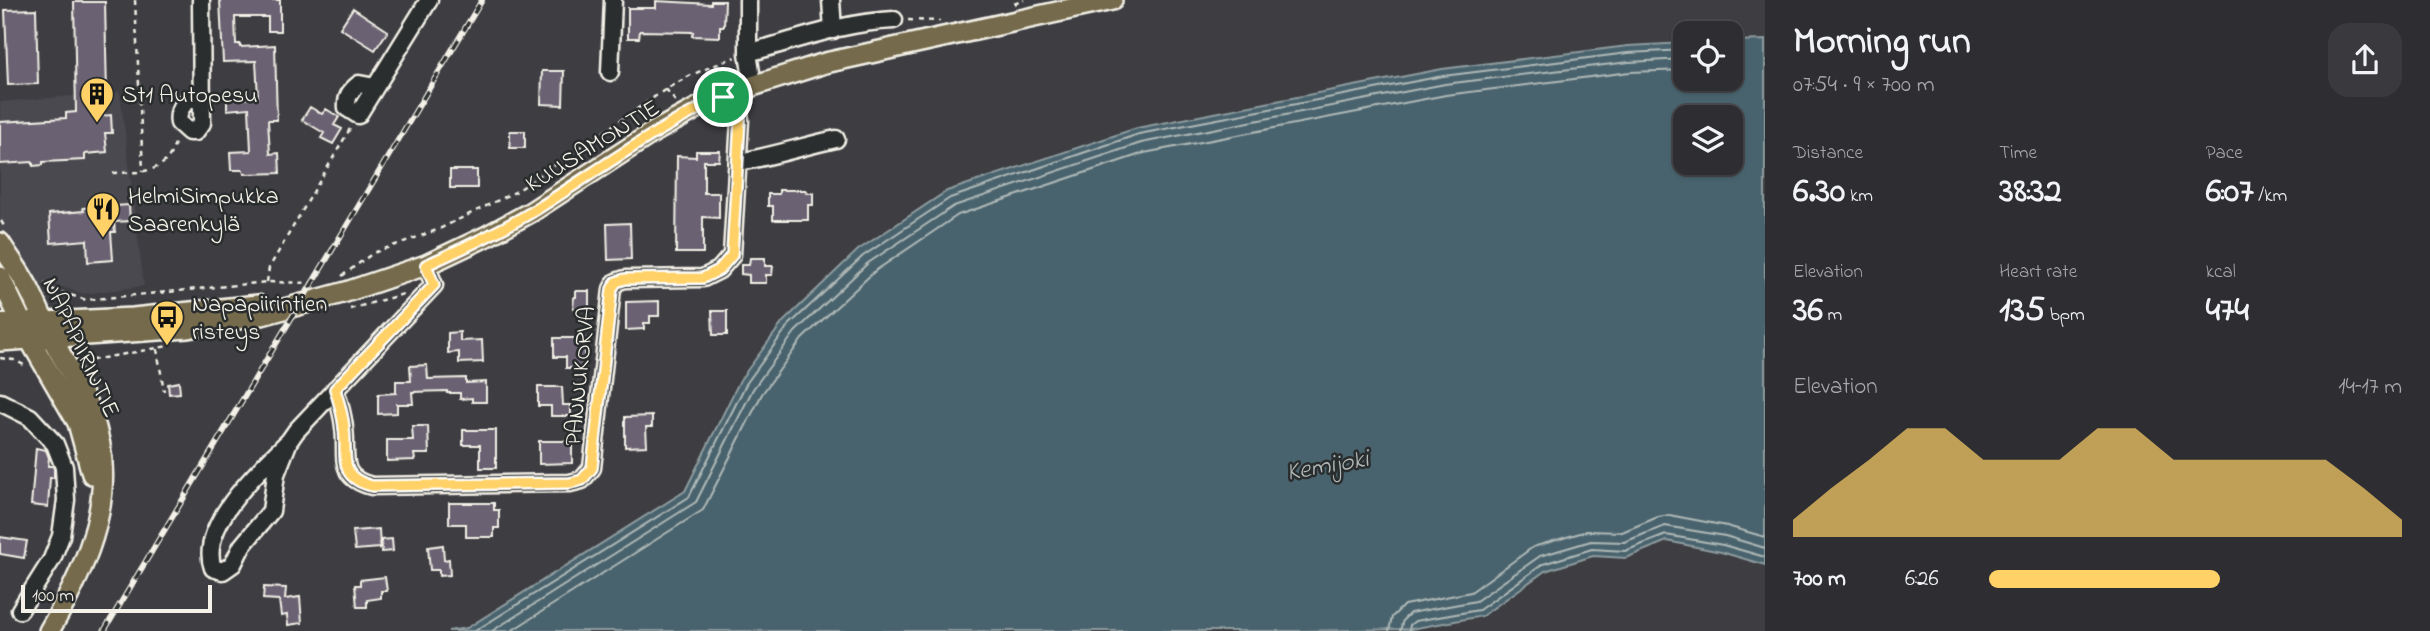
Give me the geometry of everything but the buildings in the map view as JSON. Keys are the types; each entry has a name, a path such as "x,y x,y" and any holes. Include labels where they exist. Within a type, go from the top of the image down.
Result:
{"main road":[{"name":"KUUSAMONTIE","path":"0,324 27,331 188,328 251,317 345,292 426,265 531,212 652,133 701,106 744,88 853,57 1112,0"},
{"name":"NAPAPIIRINTIE","path":"4,237 48,330 82,393 97,432 103,468 102,499 91,547 73,590 49,631"},
{"name":"NAPAPIIRINTIE","path":"0,277 78,423 90,461 97,520"},
{"name":"KUUSAMONTIE","path":"0,341 27,331"}],"street":[{"path":"181,126 178,117 180,109 186,102 202,93 201,0"},
{"path":"358,115 429,0"},
{"path":"610,72 613,0"},
{"name":"PANNUKORVA","path":"335,389 345,428 345,463 348,472 357,482 372,486 570,483 582,480 592,468 612,289 616,282 625,279 703,278 719,270 732,255 740,120 748,53 748,0"},
{"path":"831,0 833,30"},
{"path":"748,53 869,21 894,20"},
{"path":"738,162 836,139"},
{"path":"289,441 276,474 271,511 242,546 233,564 223,571 213,568 209,557 211,545 233,500 434,285 426,265"},
{"path":"0,402 30,417 55,444 65,476 66,500 61,536 51,559 20,610"}],"path":[{"path":"135,0 143,171"},
{"path":"1005,7 1024,0"},
{"path":"894,20 942,20"},
{"path":"340,278 373,253 437,230 517,191 666,89 691,75 748,53"},
{"path":"666,89 675,103"},
{"path":"267,282 269,268 358,115"},
{"path":"113,173 161,167 172,155 181,126"},
{"path":"1,221 4,237"},
{"path":"437,230 441,237"},
{"path":"40,276 48,288 86,300 267,282 323,283"},
{"path":"157,348 164,391"},
{"path":"0,358 14,360 34,370"},
{"path":"79,362 90,360"}],"shaded area":[{"path":"120,92 144,286 84,294 53,284 0,290 0,102"}],"water":[{"name":"Kemijoki","path":"1765,40 1765,565 1721,552 1667,541 1626,558 1593,556 1545,571 1482,616 1411,629 448,631 467,628 685,491 740,380 783,322 858,250 947,191 1137,128 1442,69 1628,46 1673,44 1673,91 1743,91 1743,41"}],"railway":[{"path":"104,631 482,0"}],"place":[{"name":"St1 Autopesu","path":"97,124"},
{"name":"HelmiSimpukka Saarenkylä","path":"103,239"},
{"name":"Napapiirintien risteys","path":"167,347"}],"route":[{"path":"736,92 740,120 732,255 719,270 703,278 625,279 616,282 612,289 592,468 582,480 570,483 372,486 357,482 348,472 345,463 345,428 335,389 434,285 426,265 531,212 652,133 723,97 736,92"}]}
